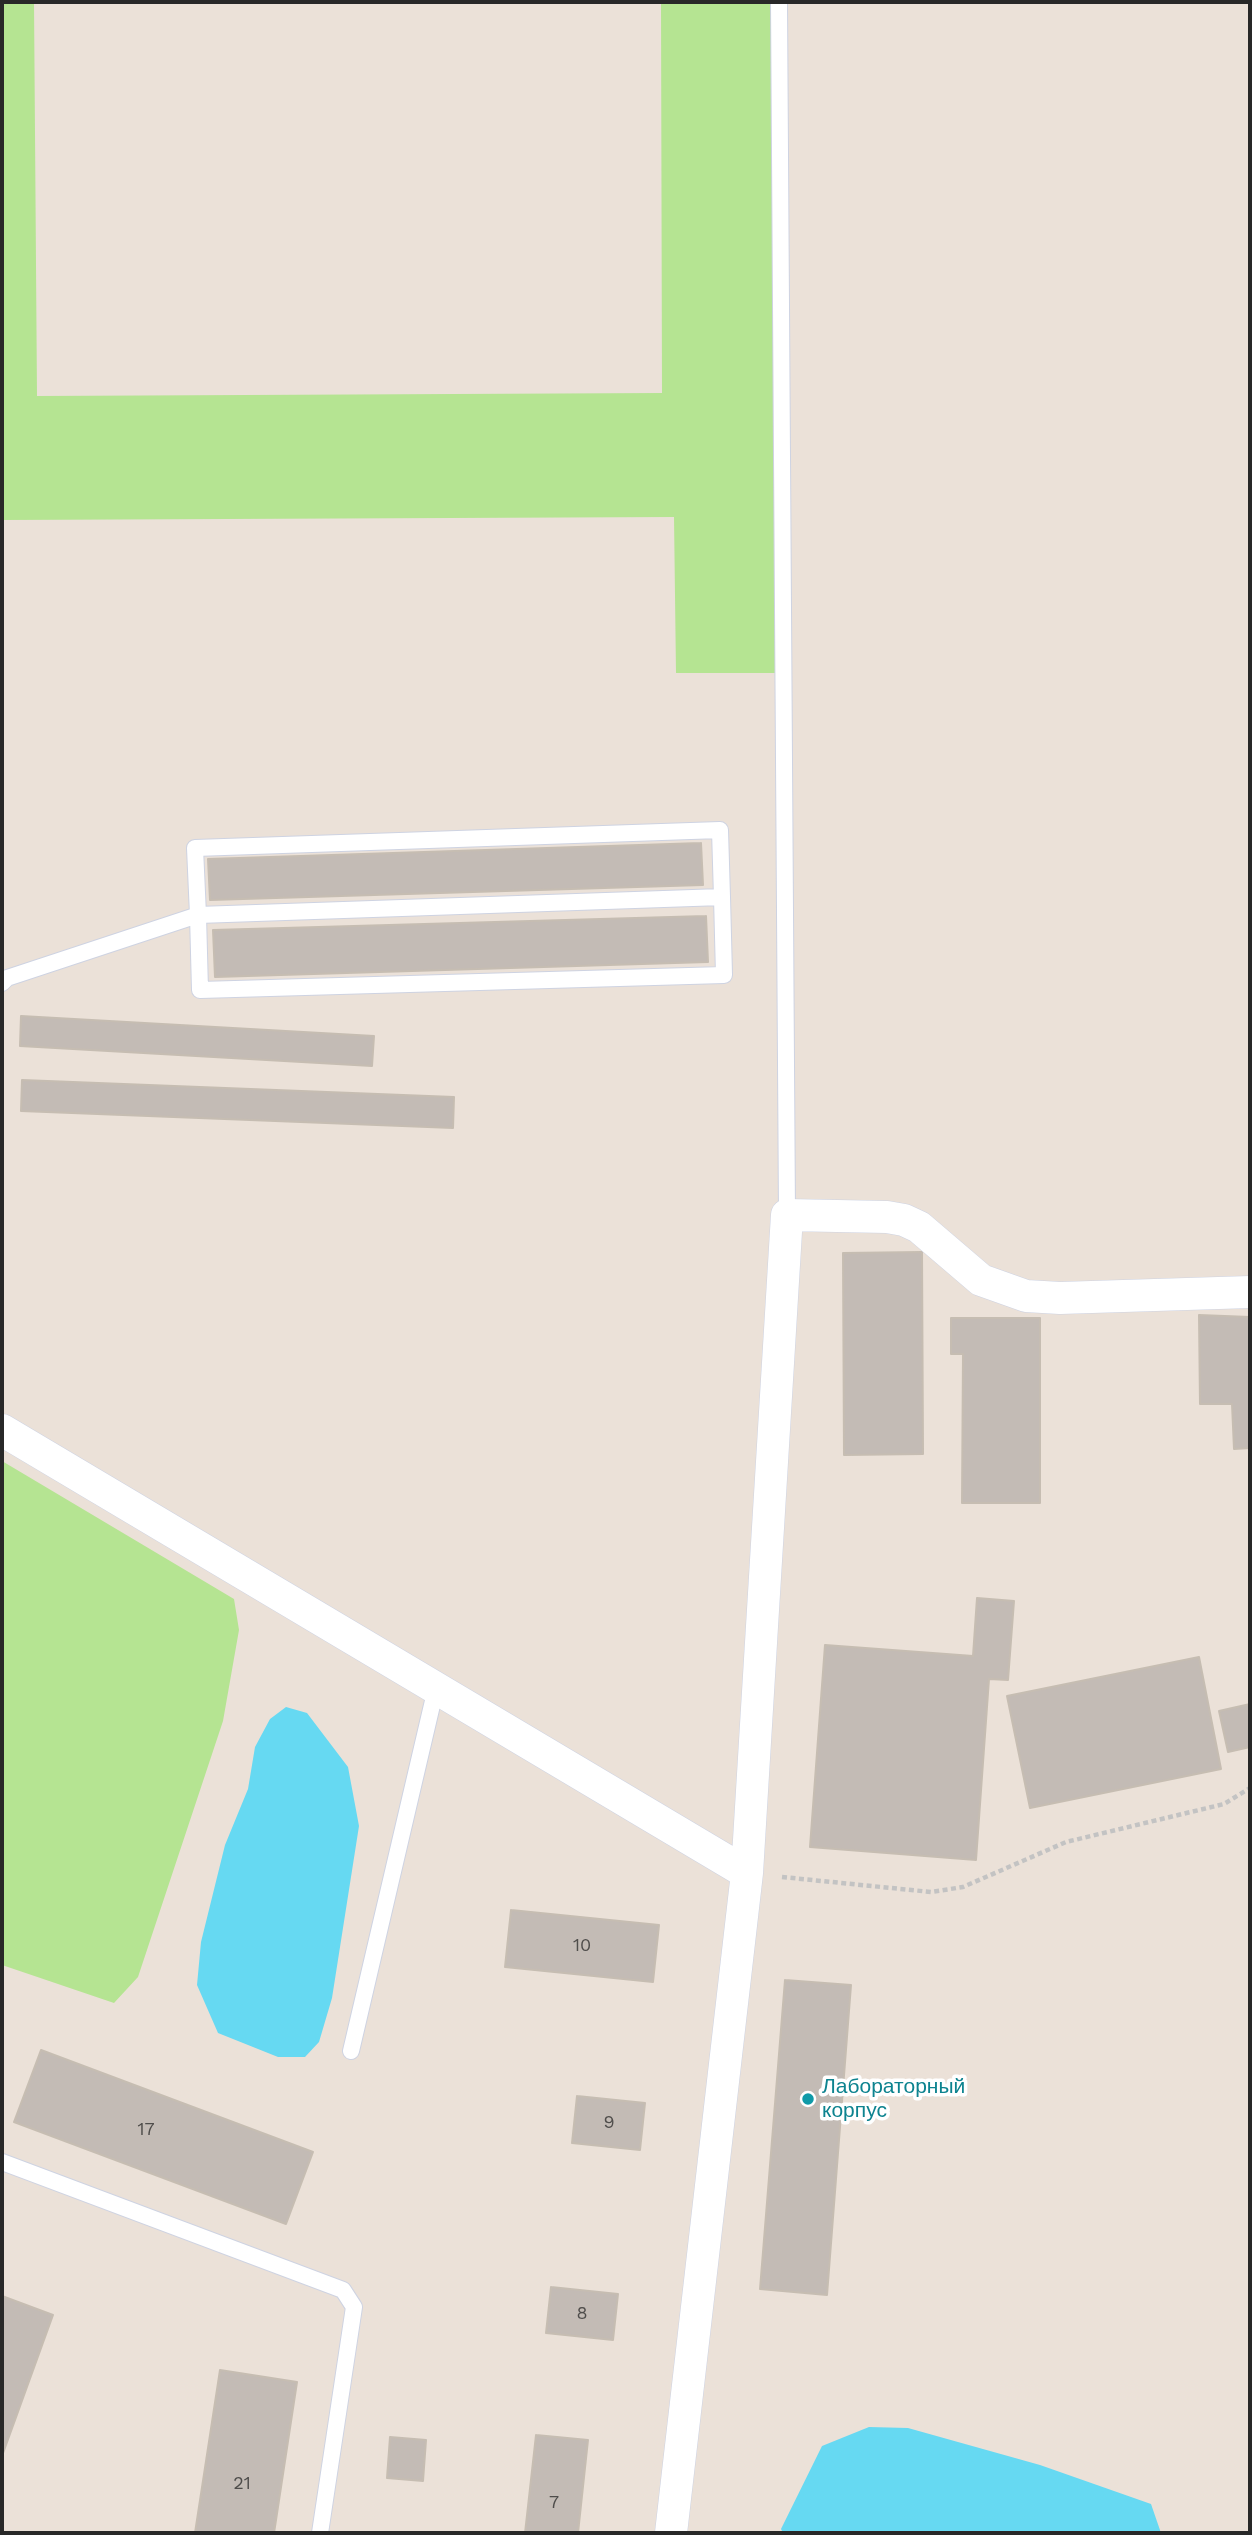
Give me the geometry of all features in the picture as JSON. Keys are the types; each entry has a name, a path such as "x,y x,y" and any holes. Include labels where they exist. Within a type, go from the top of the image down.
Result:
{"street":[{"path":"671,2533 747,1872 788,1215 887,1217 904,1220 919,1227 981,1280 1026,1296 1060,1298 1250,1292"},
{"path":"2,1430 747,1872"}],"lane":[{"path":"779,2 788,1215"},
{"path":"720,830 722,897 724,975 200,990 195,848 720,830"},
{"path":"2,984 7,978 198,915 722,897"},
{"path":"351,2051 436,1688"},
{"path":"2,2162 343,2290 354,2307 320,2533"}],"path":[{"path":"747,1872 931,1892 963,1887 1066,1842 1224,1804 1250,1788"}],"green space":[{"path":"2,2 34,2 37,396 662,393 661,2 779,2 782,673 676,673 674,517 2,520"},
{"path":"2,1461 234,1599 239,1630 223,1721 138,1977 114,2003 2,1965"}],"water":[{"path":"286,1707 307,1713 348,1767 359,1826 332,1998 319,2042 305,2057 278,2057 218,2033 197,1985 201,1942 225,1845 248,1789 255,1747 270,1719"},
{"path":"869,2427 908,2428 1040,2465 1151,2504 1161,2533 783,2533 781,2529 822,2446"}],"building":[{"path":"701,843 703,885 210,900 208,859"},
{"path":"706,916 708,962 215,977 213,930"},
{"path":"21,1016 374,1036 372,1066 20,1046"},
{"path":"22,1080 454,1097 453,1128 21,1111"},
{"path":"922,1252 923,1454 844,1455 843,1253"},
{"path":"1199,1315 1250,1317 1250,1448 1234,1449 1232,1404 1200,1404"},
{"path":"951,1318 1040,1318 1040,1503 962,1503 963,1354 951,1354"},
{"path":"977,1598 1014,1601 1008,1680 989,1679 976,1860 810,1847 825,1645 973,1656"},
{"path":"1199,1657 1221,1769 1030,1808 1007,1696"},
{"path":"1250,1704 1250,1747 1228,1752 1219,1711"},
{"path":"511,1910 659,1925 653,1982 505,1967"},
{"name":"Лабораторный корпус","path":"785,1980 851,1985 827,2295 760,2289"},
{"path":"41,2050 313,2152 286,2224 14,2122"},
{"path":"577,2096 645,2103 640,2150 572,2143"},
{"path":"551,2287 618,2294 613,2340 546,2333"},
{"path":"2,2296 53,2315 2,2456"},
{"path":"220,2370 297,2382 274,2533 195,2533"},
{"path":"536,2435 588,2440 578,2533 525,2533"},
{"path":"390,2437 426,2440 423,2481 387,2478"}],"place":[{"name":"Лабораторный корпус","path":"808,2099"}]}
